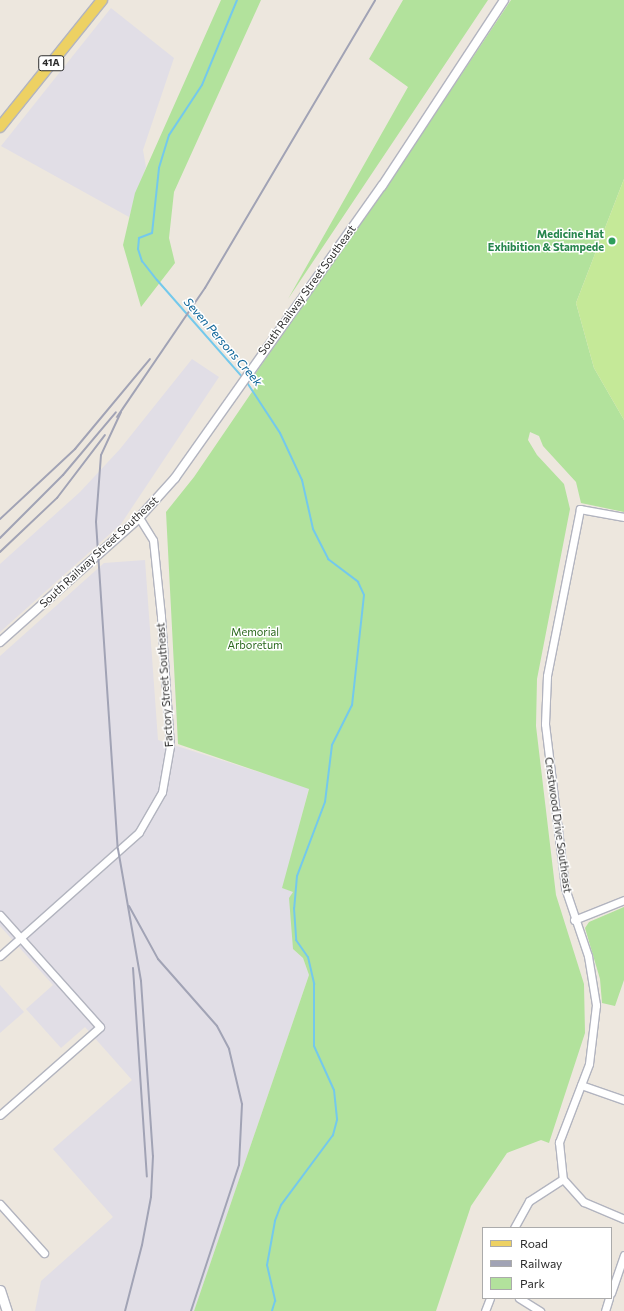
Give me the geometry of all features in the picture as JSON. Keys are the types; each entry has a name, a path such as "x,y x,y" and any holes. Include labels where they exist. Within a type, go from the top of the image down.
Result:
{"main road":[{"name":"41A","path":"1,124 102,0"},
{"path":"0,1290 6,1311"}],"street":[{"name":"South Railway Street Southeast","path":"0,642 139,518 175,478 252,366 382,186 504,0"},
{"name":"Crestwood Drive Southeast","path":"563,1179 559,1142 589,1064 596,1006 588,956 574,920 565,888 545,724 547,676 580,509 624,517"},
{"name":"Factory Street Southeast","path":"0,956 139,832 162,792 170,746 161,616 153,540 139,518"},
{"path":"574,920 624,900"},
{"path":"0,915 100,1027 0,1115"},
{"path":"581,1085 624,1100"},
{"path":"515,1227 529,1201 563,1179 584,1202 624,1219"},
{"path":"0,1204 44,1253"},
{"path":"612,1290 624,1254"},
{"path":"485,1311 490,1299"},
{"path":"521,1299 540,1311"},
{"path":"605,1311 609,1299"}],"shaded area":[{"path":"111,8 174,58 143,150 146,167 129,217 1,146"},
{"path":"192,359 219,377 121,524 0,632 0,564 80,492 120,449"},
{"path":"145,560 158,740 309,788 283,888 294,892 293,949 303,958 309,975 194,1311 35,1311 41,1281 113,1217 53,1149 132,1080 85,1027 61,1048 26,1009 53,985 0,926 0,656 104,563"},
{"path":"0,985 24,1012 0,1033"}],"green space":[{"path":"221,0 261,0 174,192 169,238 175,263 141,307 123,245 135,193"},
{"path":"403,0 488,0 288,299 408,87 369,59"},
{"name":"Memorial Arboretum","path":"511,0 624,0 624,179 576,303 594,368 624,420 624,512 581,503 576,482 543,446 539,436 530,432 528,440 537,455 564,484 570,509 537,679 536,726 556,895 584,984 585,1033 549,1143 541,1140 507,1153 471,1206 436,1311 194,1311 309,975 303,958 293,949 289,898 293,892 282,888 309,789 178,744 166,512 194,477 260,380 255,374 387,186"},
{"name":"Medicine Hat Exhibition & Stampede","path":"624,179 624,420 594,368 576,303"},
{"path":"624,907 624,980 615,1006 602,1003 600,979 585,928 589,922"}],"waterway":[{"name":"Seven Persons Creek","path":"237,0 202,85 169,135 159,168 152,233 139,238 138,249 142,261 157,280 243,378"},
{"name":"Seven Persons Creek","path":"246,381 280,433 302,480 313,529 328,559 358,582 364,595 352,705 332,745 325,802 297,876 294,908 296,940 308,957 314,984 314,1046 334,1090 337,1120 333,1135 281,1205 275,1221 267,1265 275,1301 272,1311"}],"railway":[{"path":"117,417 205,288 375,0"},
{"path":"0,519 75,449 150,359"},
{"path":"0,538 63,475 116,412"},
{"path":"121,412 101,455 96,522 118,849 141,981 153,1156 151,1197 142,1245 125,1311"},
{"path":"0,552 57,498 105,435"},
{"path":"129,906 158,959 217,1026 229,1049 242,1104 239,1165 191,1311"},
{"path":"133,968 147,1177"}],"place":[{"name":"Medicine Hat Exhibition & Stampede","path":"612,241"}]}
